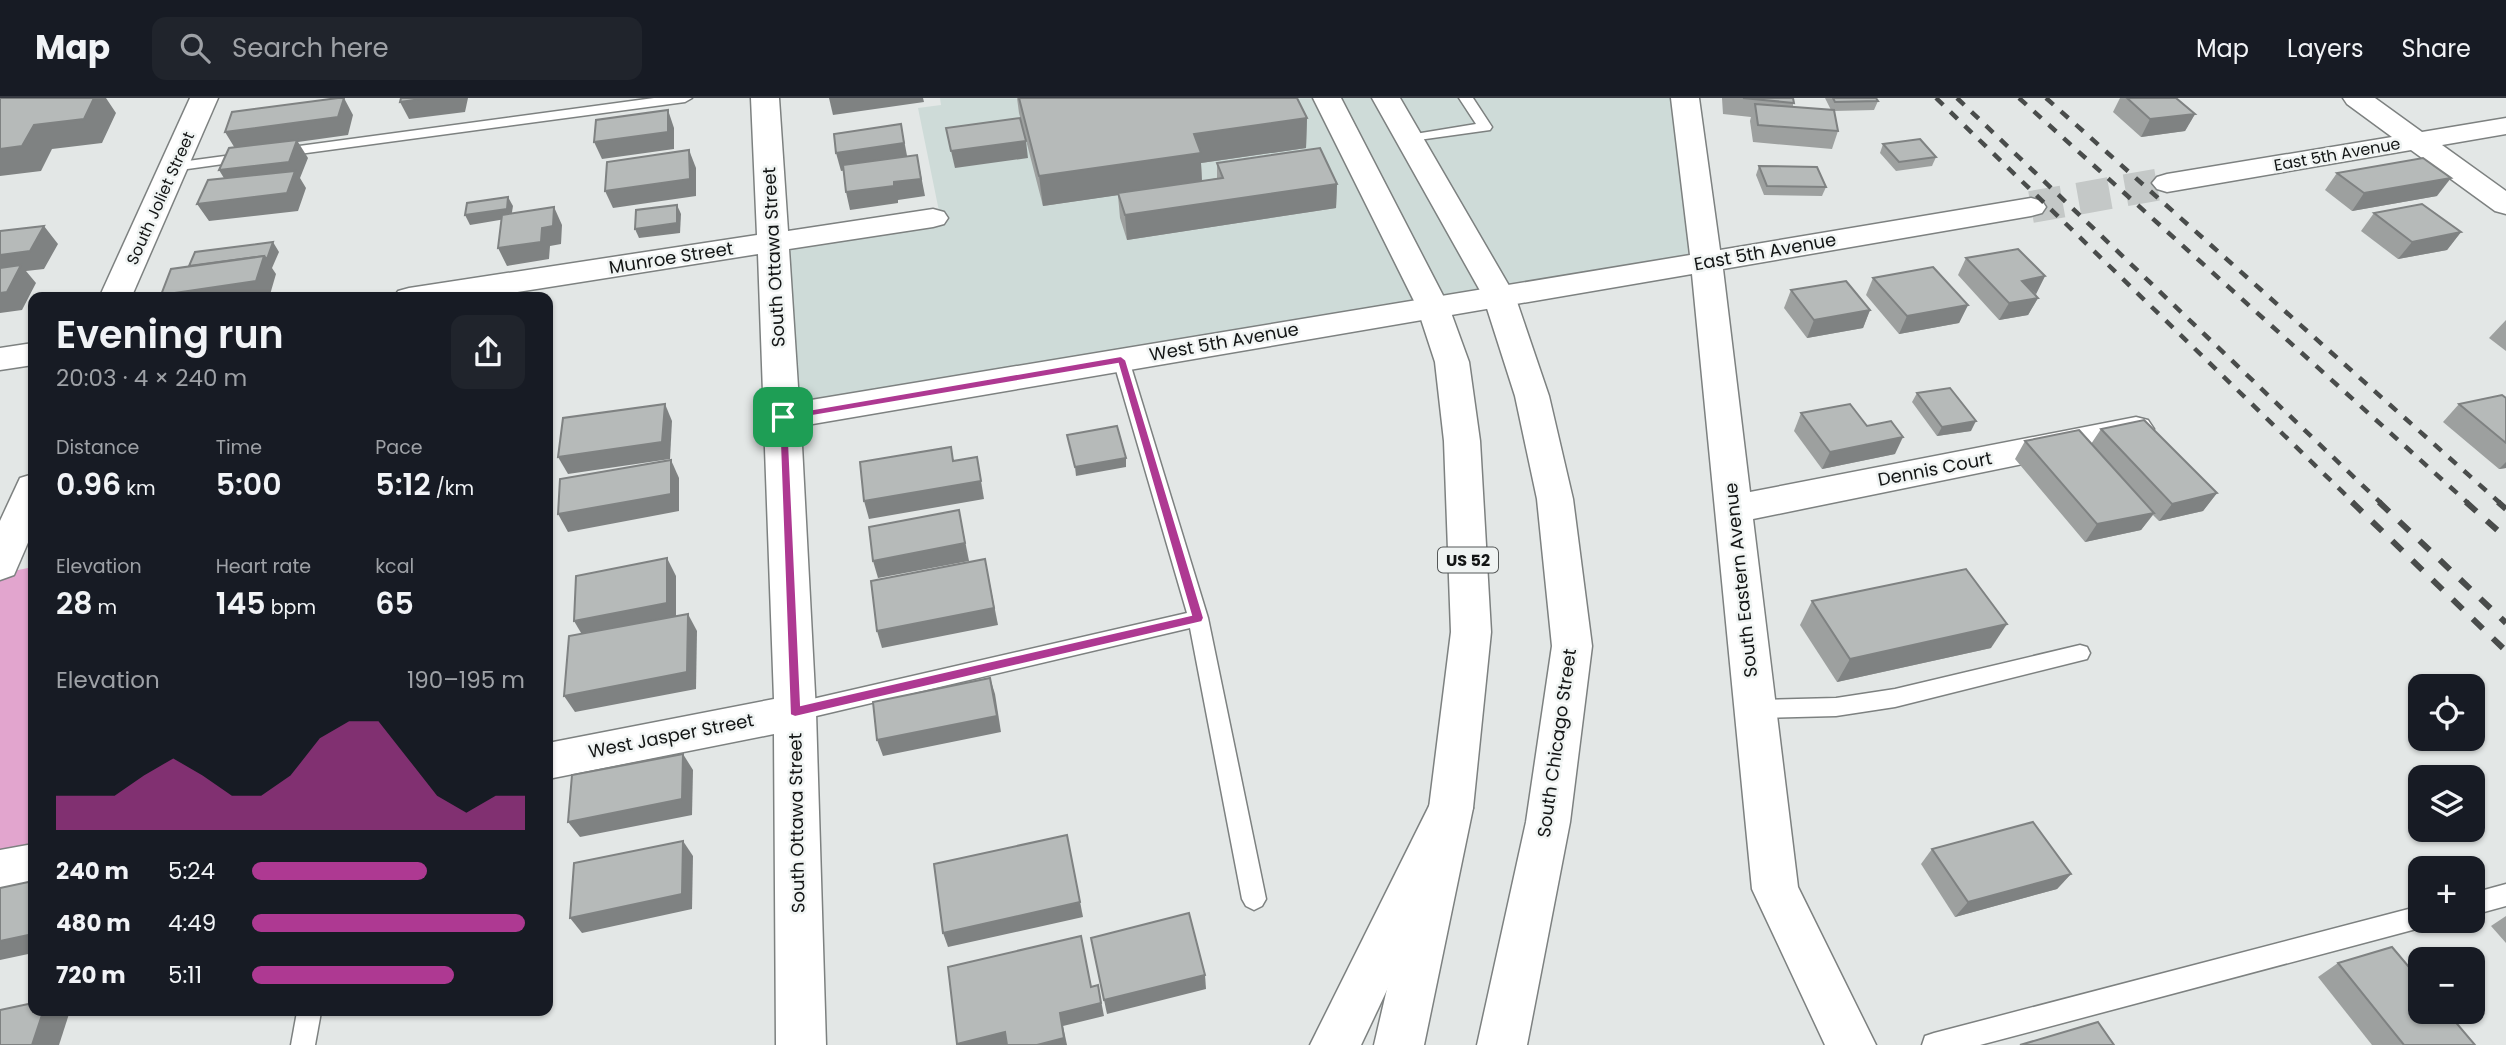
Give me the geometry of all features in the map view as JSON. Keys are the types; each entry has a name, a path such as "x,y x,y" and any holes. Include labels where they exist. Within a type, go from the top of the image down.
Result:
{"main road":[{"name":"South Joliet Street","path":"119,292 204,98"},
{"name":"South Ottawa Street","path":"765,98 783,417 795,712 801,1045"},
{"name":"US 52","path":"1327,98 1433,307 1451,362 1462,441 1471,632 1451,808 1399,1045"},
{"name":"South Chicago Street","path":"1386,98 1499,296 1532,396 1555,499 1572,646 1548,822 1502,1045"},
{"name":"South Eastern Avenue","path":"1685,98 1706,262 1775,890 1851,1045"},
{"path":"2357,98 2506,205"},
{"name":"East 5th Avenue","path":"2168,183 2506,126"},
{"name":"East 5th Avenue","path":"1499,296 2031,207"},
{"name":"Munroe Street","path":"459,292 933,218"},
{"name":"West 5th Avenue","path":"783,417 1499,296"},
{"path":"0,359 28,355"},
{"name":"Dennis Court","path":"1733,509 2136,429"},
{"path":"0,565 28,499"},
{"name":"West Jasper Street","path":"553,760 795,712"},
{"path":"1335,1045 1451,808"},
{"path":"0,871 28,865"}],"lane":[{"path":"173,167 685,98"},
{"path":"1409,139 1485,127 1466,98"},
{"path":"1121,360 1198,618 1254,899"},
{"path":"795,712 1198,618"},
{"path":"1755,709 1836,707 1895,698 2080,653"},
{"path":"2485,901 2506,895"},
{"path":"1934,1045 2408,921"},
{"path":"303,1045 308,1016"}],"shaded area":[{"path":"940,98 1676,98 1698,256 794,410 781,246 941,221 918,108 941,105"},
{"path":"28,568 28,860 0,866 0,579 3,573"}],"building":[{"path":"0,98 94,98 84,119 34,125 22,146 0,149"},
{"path":"344,98 338,117 225,132 232,112"},
{"path":"401,98 428,98 400,102"},
{"path":"1019,98 1297,98 1307,118 1194,134 1201,153 1039,176"},
{"path":"1743,98 1793,98 1794,103"},
{"path":"1833,98 1876,98 1878,101 1835,102"},
{"path":"2127,98 2176,98 2195,114 2150,119"},
{"path":"1755,104 1834,110 1838,131 1758,125"},
{"path":"668,110 668,132 594,142 596,120"},
{"path":"1020,118 1026,141 951,151 946,128"},
{"path":"901,124 904,143 836,153 834,134"},
{"path":"1920,139 1936,157 1899,162 1883,144"},
{"path":"297,140 289,162 219,170 229,148"},
{"path":"1320,148 1337,184 1125,215 1118,193 1223,178 1217,163"},
{"path":"689,150 690,179 605,191 607,162"},
{"path":"917,155 921,179 894,182 894,186 846,192 843,165"},
{"path":"2423,158 2451,178 2364,193 2337,173"},
{"path":"1759,166 1817,167 1826,187 1767,186"},
{"path":"295,171 287,193 197,204 208,180"},
{"path":"508,197 507,209 465,215 467,203"},
{"path":"2422,204 2461,232 2412,242 2374,213"},
{"path":"677,205 677,223 635,229 636,210"},
{"path":"554,207 553,226 542,228 541,242 498,248 502,215"},
{"path":"44,226 30,251 0,255 0,231"},
{"path":"273,242 267,259 264,256 189,266 195,252"},
{"path":"2018,249 2045,276 2022,281 2038,298 2009,303 1966,258"},
{"path":"264,256 256,281 181,292 162,292 171,269"},
{"path":"21,265 7,292 0,293 0,268"},
{"path":"1933,267 1968,305 1907,316 1873,278"},
{"path":"1846,281 1870,310 1814,320 1791,290"},
{"path":"1950,388 1976,421 1942,427 1917,393"},
{"path":"2502,395 2506,398 2506,443 2459,404"},
{"path":"665,404 662,442 558,457 563,418"},
{"path":"1850,404 1867,426 1891,421 1903,437 1830,452 1801,413"},
{"path":"2144,420 2217,493 2172,504 2101,429"},
{"path":"1117,426 1126,458 1075,467 1067,435"},
{"path":"2079,430 2154,513 2097,524 2025,441"},
{"path":"951,447 953,461 977,457 981,481 864,501 860,462"},
{"path":"671,460 671,494 558,514 560,479"},
{"path":"959,510 965,543 873,561 869,527"},
{"path":"667,558 667,603 574,621 576,576"},
{"path":"985,559 994,608 877,631 871,581"},
{"path":"1966,569 2007,624 1850,659 1812,601"},
{"path":"688,614 687,672 564,696 569,636"},
{"path":"990,678 997,716 877,740 873,702"},
{"path":"683,754 682,799 568,822 572,775"},
{"path":"2033,822 2071,874 1968,902 1932,849"},
{"path":"1067,835 1080,902 943,933 934,864"},
{"path":"683,841 682,894 570,918 574,863"},
{"path":"28,882 28,935 0,941 0,888"},
{"path":"1189,913 1205,975 1104,1000 1091,938"},
{"path":"1081,936 1091,987 1098,985 1101,1003 1060,1013 1064,1038 1037,1045 1007,1045 1005,1032 957,1044 948,967"},
{"path":"2392,947 2408,966 2408,1024 2457,1024 2475,1045 2404,1045 2338,963"},
{"path":"28,1004 28,1016 42,1016 32,1045 0,1045 0,1010"},
{"path":"2098,1022 2114,1045 2020,1045"}],"tunnel":[{"path":"2031,207 2167,183"}],"railway":[{"path":"1936,98 2354,503"},
{"path":"1957,98 2381,503"},
{"path":"2019,98 2468,503"},
{"path":"2046,98 2500,503"},
{"path":"2352,502 2506,651"},
{"path":"2379,502 2506,623"},
{"path":"2466,502 2506,538"},
{"path":"2498,502 2506,509"}],"route":[{"path":"1121,360 1198,618 795,712 783,417 1121,360"}]}
